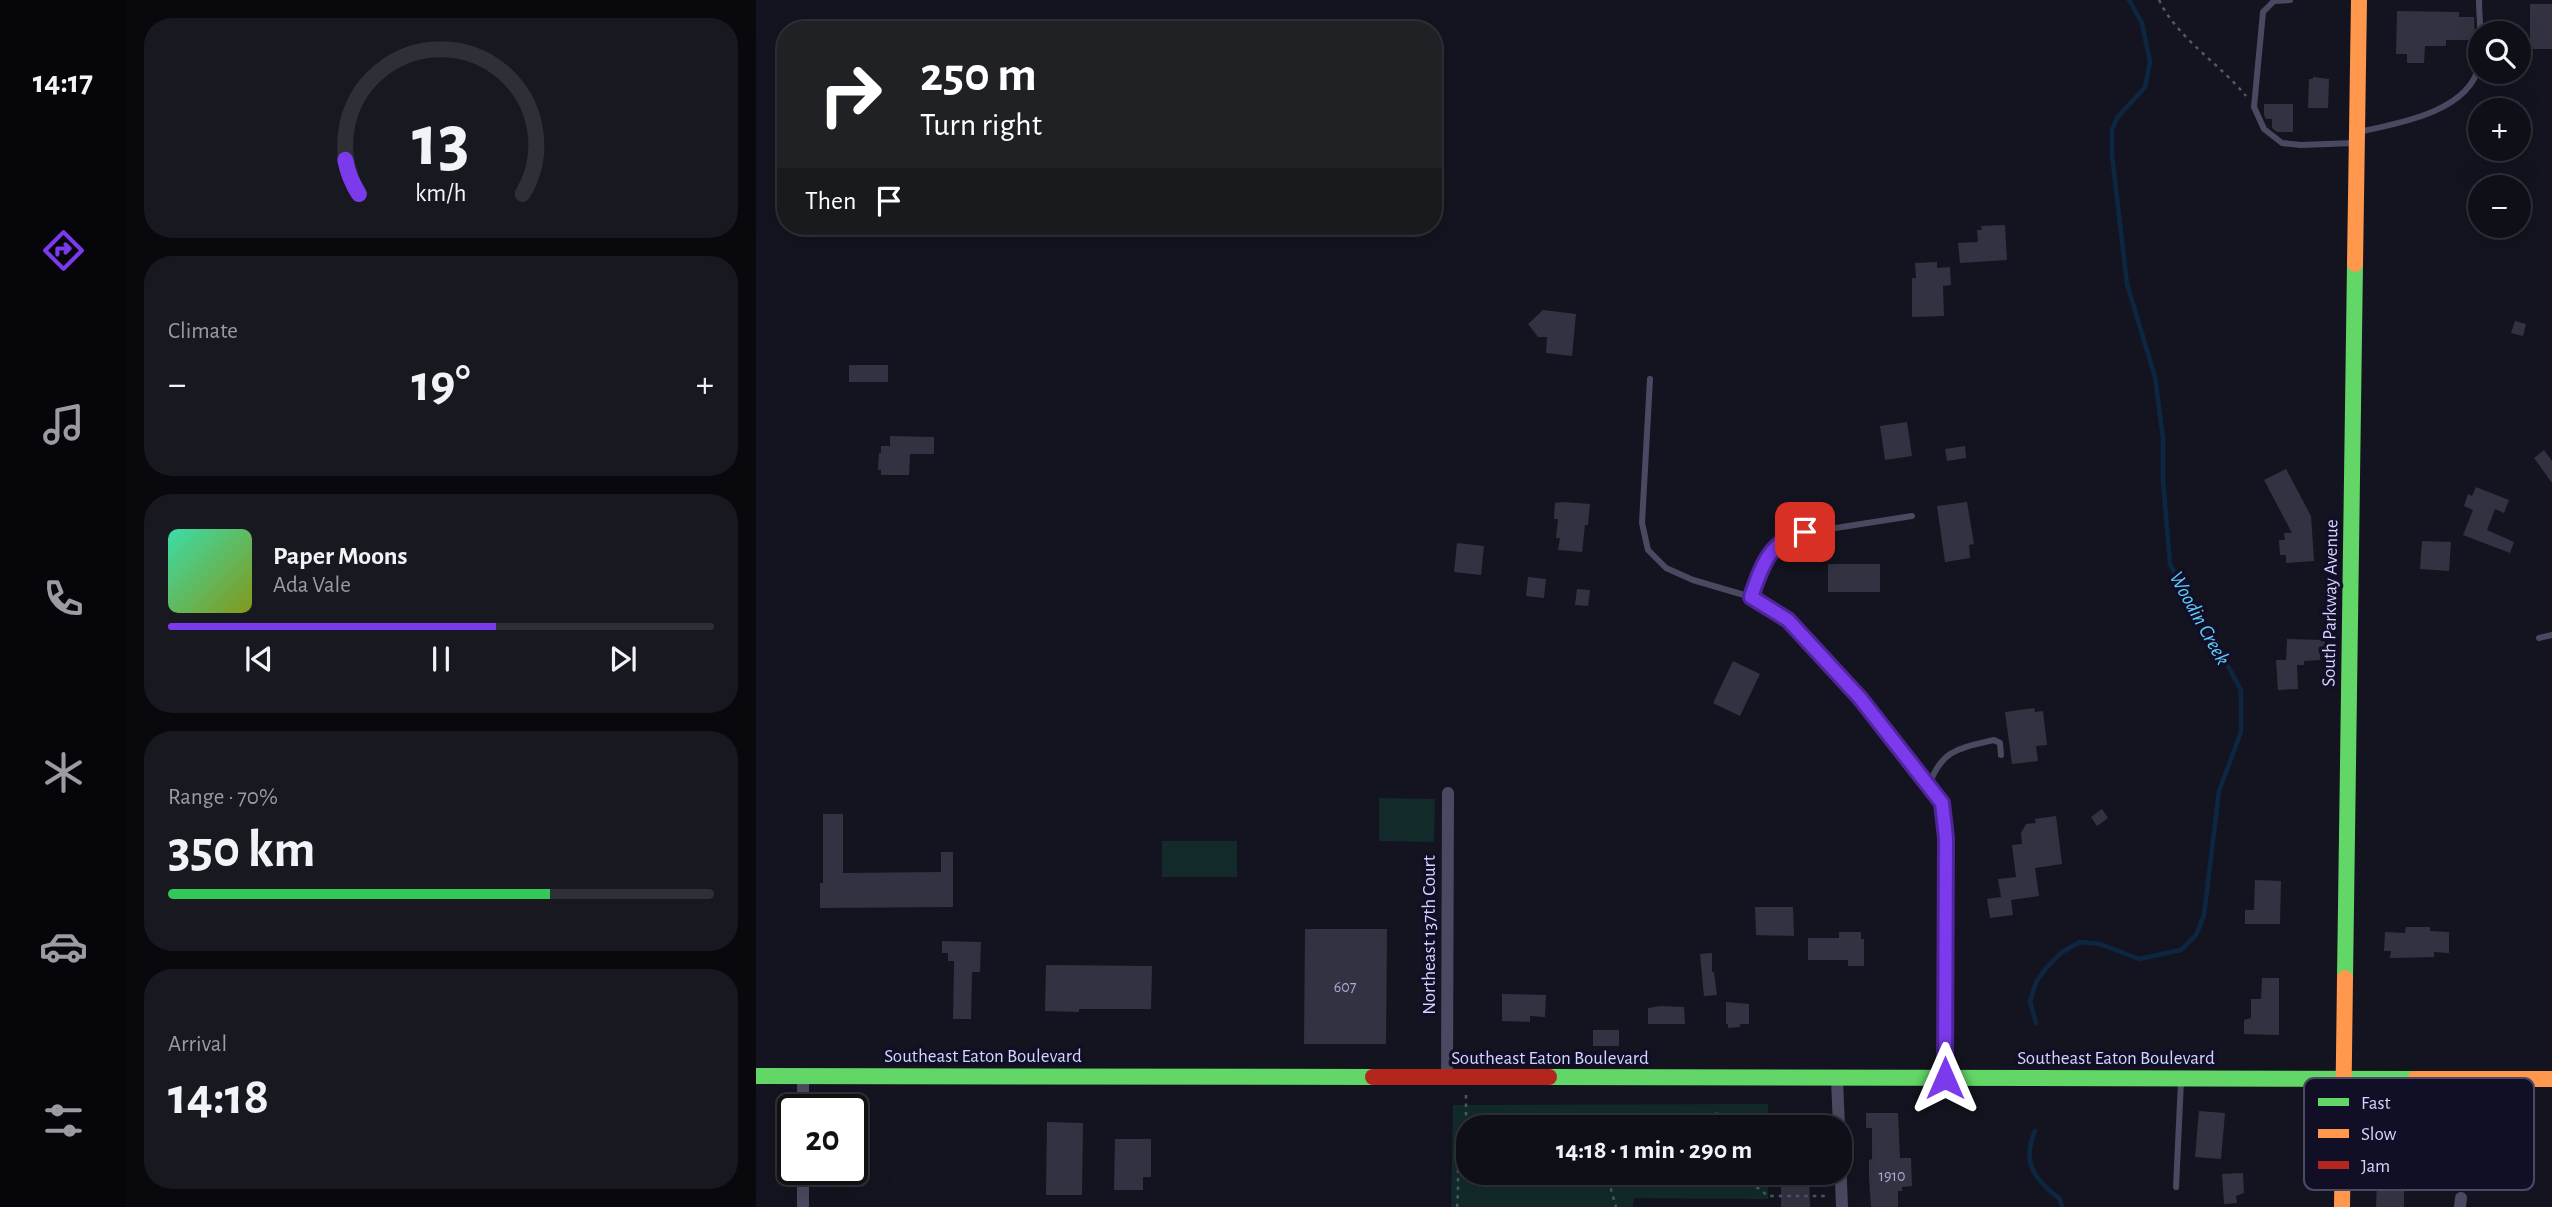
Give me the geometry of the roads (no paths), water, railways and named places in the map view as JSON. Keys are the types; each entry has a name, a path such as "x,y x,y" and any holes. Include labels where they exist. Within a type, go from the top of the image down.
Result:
{"main road":[{"name":"South Parkway Avenue","path":"2343,1078 2359,0"},
{"name":"Southeast Eaton Boulevard","path":"756,1076 2304,1078"},
{"name":"Southeast Eaton Boulevard","path":"2534,1079 2552,1079"}],"street":[{"name":"Northeast 137th Court","path":"1447,1078 1448,793"},
{"path":"803,1076 803,1094"},
{"path":"1837,1079 1838,1115"},
{"path":"803,1185 803,1207"},
{"path":"1841,1185 1842,1207"}],"lane":[{"path":"2290,0 2274,1 2263,12 2254,107 2264,129 2282,142 2301,145 2356,138 2435,112 2460,94 2472,82 2479,65 2479,0"},
{"path":"1650,379 1642,523 1648,550 1665,568 1693,580 1751,597 1788,620 1860,698 1942,803 1946,838 1945,1078"},
{"path":"1751,597 1763,564 1778,544 1791,536 1912,516"},
{"path":"2539,638 2552,635"},
{"path":"1929,785 1936,765 1952,752 1994,740 2000,743 2001,755"},
{"path":"2176,1186 2181,1079"}],"waterway":[{"name":"Woodin Creek","path":"2036,1023 2030,1002 2036,982 2062,952 2080,942 2100,944 2139,959 2181,950 2196,935 2204,915 2219,791 2241,732 2241,690 2212,637 2188,601 2170,564 2163,480 2163,438 2155,377 2127,284 2112,155 2112,130 2117,118 2145,87 2150,62 2142,23 2129,0"},
{"name":"Woodin Creek","path":"2035,1131 2029,1152 2030,1162 2037,1178 2060,1199 2062,1207"}]}
